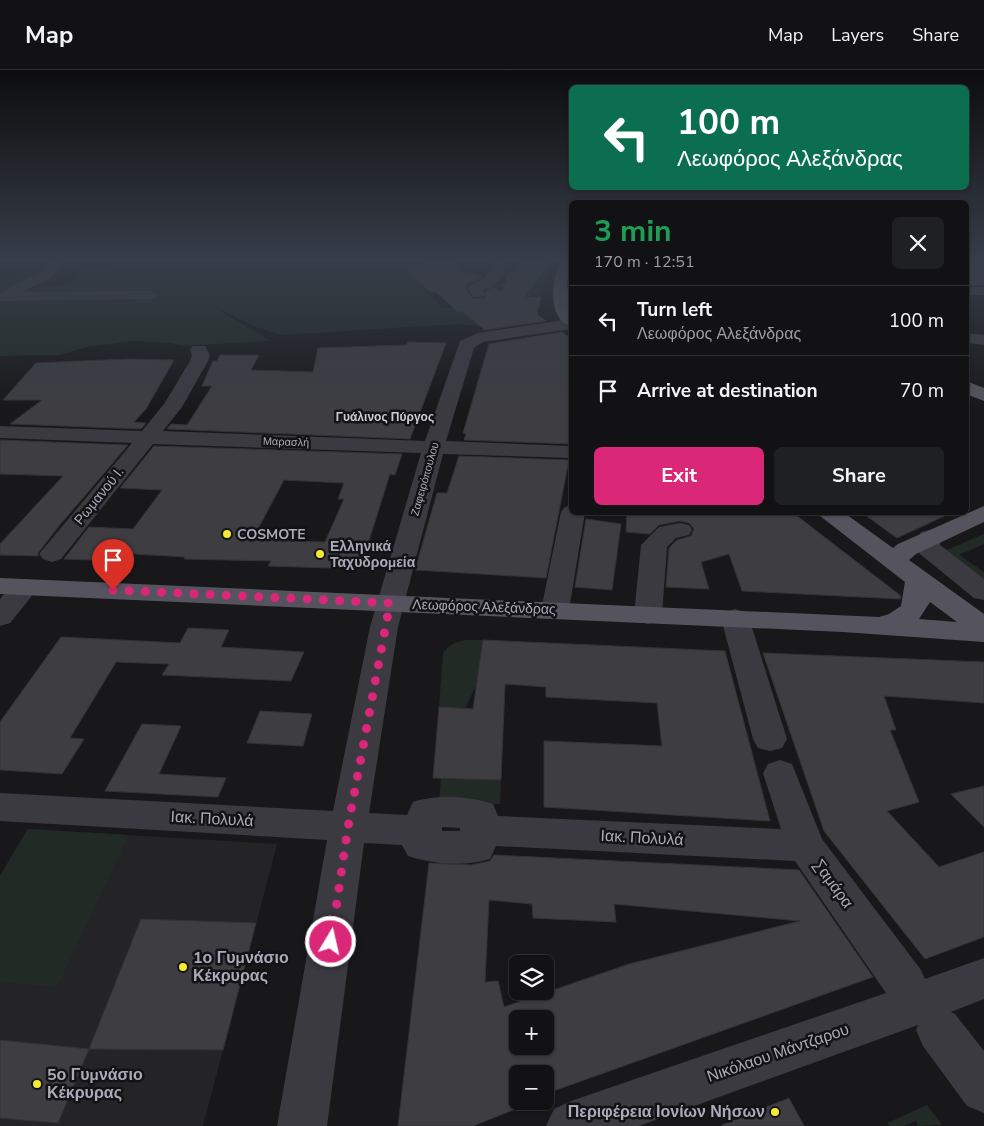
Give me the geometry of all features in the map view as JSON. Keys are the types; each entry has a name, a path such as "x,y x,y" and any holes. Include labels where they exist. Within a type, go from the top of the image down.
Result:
{"main road":[{"path":"969,388 984,395"},
{"path":"893,561 907,549 984,513"},
{"path":"831,515 984,628"},
{"name":"Λεωφόρος Αλεξάνδρας","path":"877,626 901,621 915,607 919,592 918,579"},
{"name":"Λεωφόρος Αλεξάνδρας","path":"12,586 735,618 984,633"}],"street":[{"name":"Ζαφειρόπουλου","path":"302,1126 348,827 390,603 434,447 469,341 569,318"},
{"path":"969,338 984,340"},
{"name":"Ρωμανού Ι.","path":"52,554 181,393 199,361 200,350"},
{"name":"Μαρασλή","path":"0,432 569,452"},
{"path":"555,610 571,515"},
{"path":"648,614 654,545 668,532 680,530"},
{"path":"930,537 927,544 929,549 984,592"},
{"path":"0,617 12,586"},
{"name":"Σαμάρα","path":"735,618 775,756 806,846 906,985"},
{"name":"Ιακ. Πολυλά","path":"0,807 424,831 421,845 477,848 479,830 806,846"},
{"name":"Νικόλαου Μάντζαρου","path":"571,1126 920,1003 984,978"},
{"path":"939,1030 984,1088"}],"shaded area":[{"path":"0,311 221,311 271,341 181,346 171,343 134,341 87,347 60,355 0,356"},
{"path":"224,311 465,311 471,316 475,311 501,311 480,326 457,324 283,335 258,328"},
{"path":"984,534 984,544 959,555 984,572 984,578 982,579 946,553 947,550"},
{"path":"466,640 483,640 477,683 465,709 439,707 443,653 453,644"},
{"path":"441,778 501,780 500,804 439,803"},
{"path":"28,829 277,844 203,1126 0,1126 0,875"},
{"path":"28,829 129,835 57,987 0,982 0,876"},
{"path":"927,1105 942,1125 916,1126 918,1125 916,1121 904,1126 889,1126 887,1123"}],"building":[{"path":"462,311 538,311 537,314 546,321 485,330"},
{"path":"562,332 569,337 569,444 464,440 466,434 463,433 489,344"},
{"path":"408,342 446,343 410,439 167,429 171,424 187,425 212,386 202,386 213,361 217,361 220,355 259,355 251,370 313,372 318,348 407,345"},
{"path":"128,359 174,360 146,409 134,422 146,423 141,429 10,424 42,400 3,400 36,363"},
{"path":"0,440 128,445 59,526 38,553 38,556 0,555 0,544 63,476 0,474"},
{"path":"154,446 402,454 395,475 390,474 360,569 268,566 271,561 184,559 185,557 100,552 94,560 64,559 89,527 133,529 162,490 120,488","holes":["284,480 344,483 338,499 344,499 325,542 252,540"]},
{"path":"459,456 569,460 546,578 415,570 437,493 447,493"},
{"path":"627,515 796,515 901,596 900,599 742,591 729,554 701,562 709,589 666,587 669,548 677,540 691,536 694,529 689,523 680,521 659,525 650,534 626,532"},
{"path":"865,515 947,515 897,538"},
{"path":"586,519 621,524 612,590 575,587"},
{"path":"188,628 229,630 221,647 304,652 291,681 162,675 169,664 116,662 70,738 84,739 62,774 0,770 0,722 61,637 180,643"},
{"path":"483,640 725,651 770,821 544,807 544,741 662,746 657,703 546,697 546,687 505,684 501,780 433,778 439,707 473,709"},
{"path":"763,653 984,662 984,703 884,696 896,730 890,730 919,802 887,811 939,867 984,852 984,937 925,959 824,831"},
{"path":"260,711 312,714 303,746 247,743"},
{"path":"142,724 181,726 159,774 226,778 218,797 105,791"},
{"path":"984,786 984,827 951,794"},
{"path":"494,855 799,870 873,977 554,1091 554,1065 509,1065 509,1110 513,1110 473,1126 398,1126 429,863 471,865 490,861","holes":["489,900 532,904 533,918 616,922 614,904 800,921 629,964 554,990 554,1000 524,1000 504,1007 498,981 485,982"]},
{"name":"1ο Γυμνάσιο Κέκρυρας","path":"141,919 256,923 223,1050 89,1049"},
{"name":"5ο Γυμνάσιο Κέκρυρας","path":"0,1040 89,1049 58,1123 0,1118"},
{"name":"Περιφέρεια Ιονίων Νήσων","path":"789,1098 804,1126 722,1126 722,1125"}],"place":[{"name":"COSMOTE","path":"227,534"},
{"name":"Ελληνικά Ταχυδρομεία","path":"320,554"},
{"name":"1ο Γυμνάσιο Κέκρυρας","path":"183,967"},
{"name":"5ο Γυμνάσιο Κέκρυρας","path":"37,1084"},
{"name":"Περιφέρεια Ιονίων Νήσων","path":"775,1112"}],"district":[{"name":"Γυάλινος Πύργος","path":"385,417"}],"route":[{"path":"113,590 390,603 348,827 331,942"}]}
